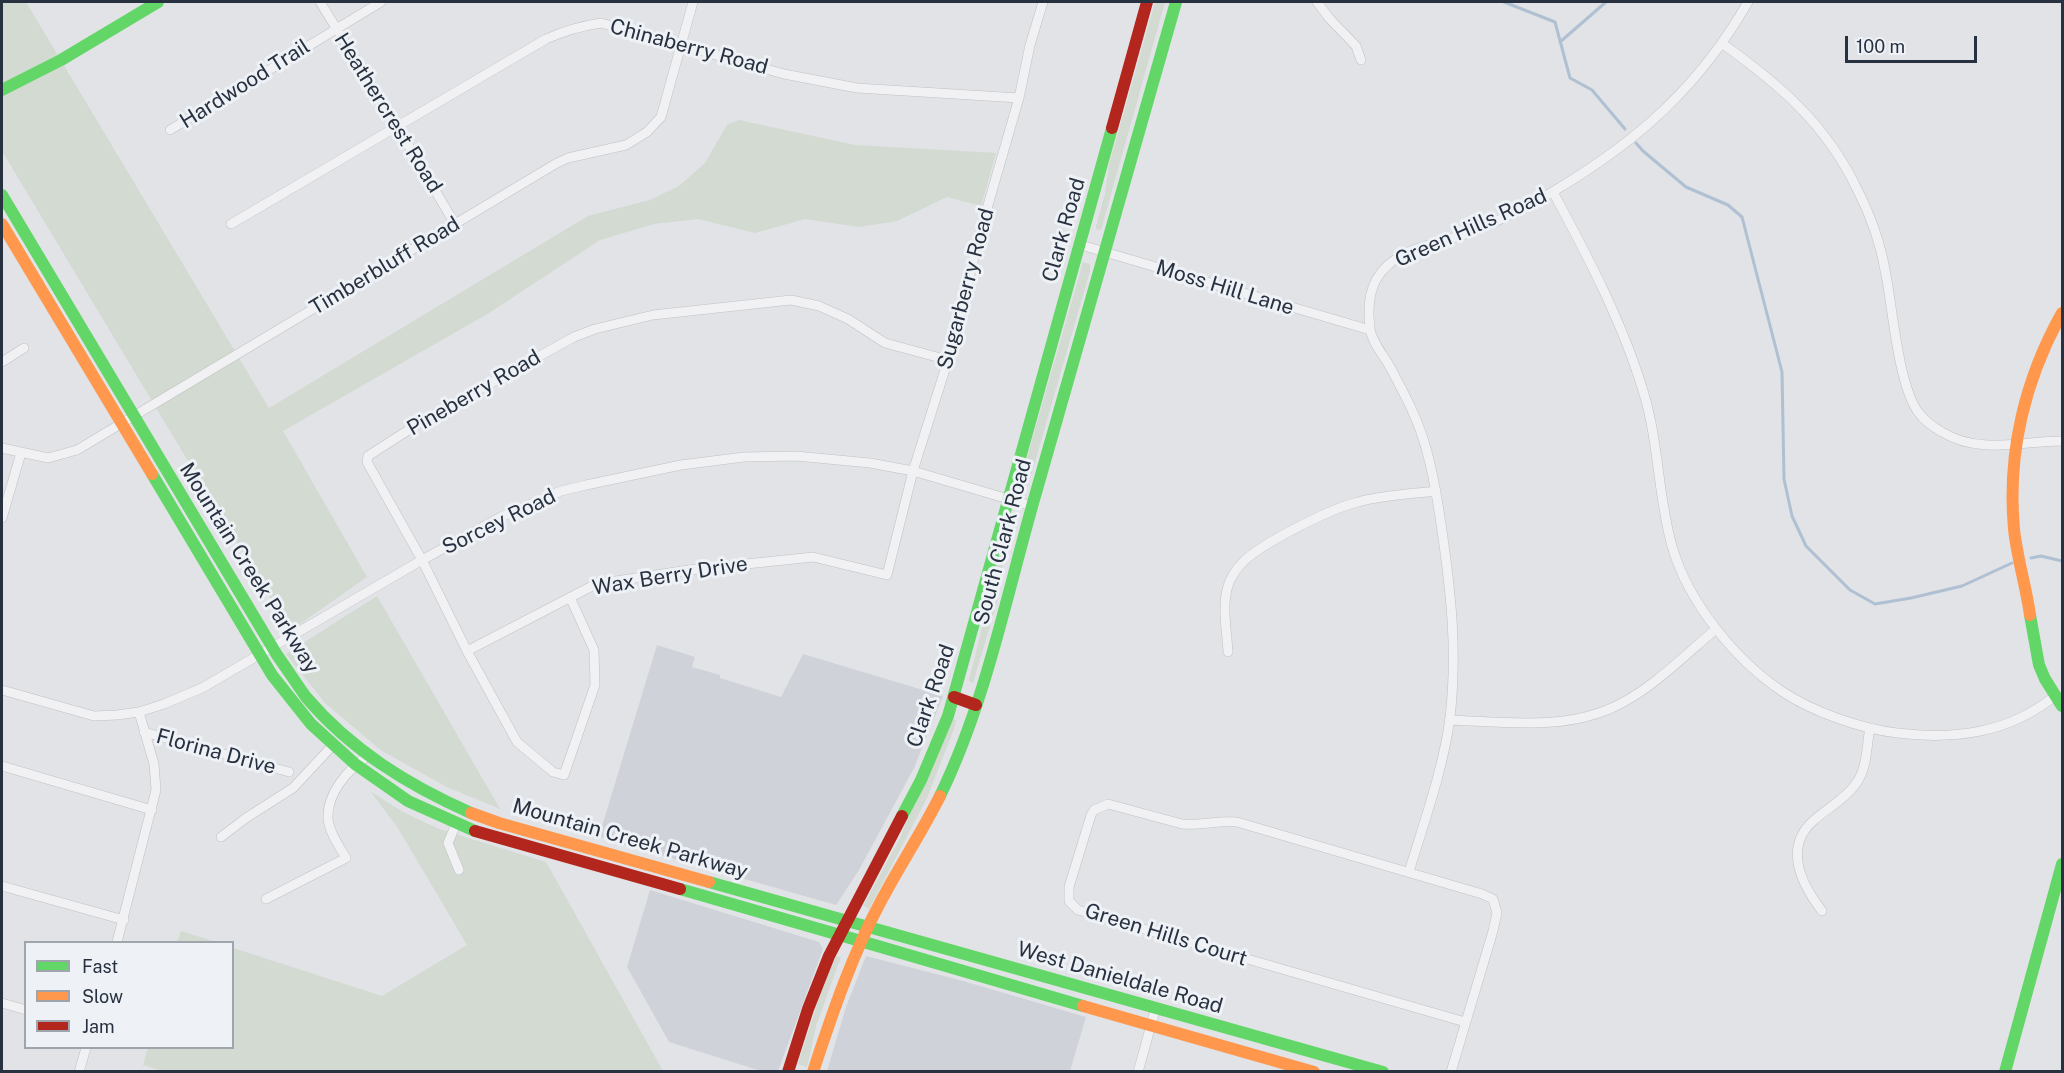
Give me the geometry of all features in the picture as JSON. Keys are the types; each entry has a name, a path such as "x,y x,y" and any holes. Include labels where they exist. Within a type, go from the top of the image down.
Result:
{"main road":[{"path":"2,90 61,60 158,2"},
{"name":"Clark Road","path":"791,1070 818,984 840,934 921,780 948,716 1147,2"},
{"name":"South Clark Road","path":"813,1071 833,1010 862,941 943,790 976,705 999,634 1032,506 1176,2"},
{"name":"Mountain Creek Parkway","path":"2,195 272,647 307,696 334,727 368,756 402,780 471,814 848,920"},
{"name":"Mountain Creek Parkway","path":"2,224 259,654 290,700 333,746 408,801 456,824 617,872 840,934"},
{"path":"2059,701 2043,675 2040,665 2017,548 2013,508 2017,445 2022,411 2039,359 2062,313"},
{"path":"954,697 976,705"},
{"path":"617,872 621,857"},
{"path":"2005,1071 2062,870"},
{"name":"West Danieldale Road","path":"848,920 1383,1071"},
{"name":"West Danieldale Road","path":"840,934 1314,1071"},
{"path":"1004,982 1006,966"},
{"path":"1090,1007 1095,991"}],"street":[{"name":"Heathercrest Road","path":"320,2 455,224"},
{"name":"Hardwood Trail","path":"170,130 381,2"},
{"name":"Timberbluff Road","path":"2,447 48,458 77,450 557,163 568,158 626,145 647,132 661,117 693,2"},
{"name":"Sugarberry Road","path":"887,575 913,471 948,360 1043,2"},
{"path":"1317,2 1356,46 1361,60"},
{"name":"Green Hills Road","path":"1409,872 1441,759 1449,720 1454,636 1450,587 1436,491 1419,425 1370,330 1368,306 1373,285 1388,265 1398,257 1475,231 1553,192 1654,120 1690,84 1723,44 1748,2"},
{"name":"Chinaberry Road","path":"231,224 546,39 569,29 601,23 784,74 857,88 1019,98"},
{"path":"1723,44 1761,71 1800,105 1832,146 1857,189 1871,219 1882,257 1905,382 1918,412 1942,433 1958,440 1989,446 2062,441"},
{"path":"1553,192 1608,300 1635,364 1647,402 1673,548 1688,583 1716,629 1754,669 1785,693 1829,714 1870,728 1890,732 1934,736 1976,733 1996,728 2059,701"},
{"name":"Moss Hill Lane","path":"1081,245 1370,330"},
{"name":"Pineberry Road","path":"570,597 594,650 595,685 564,775 553,772 517,742 466,651 422,560 374,477 367,462 368,456 424,420 574,337 595,329 653,315 791,300 819,306 848,319 885,343 948,360"},
{"path":"2,362 24,348"},
{"path":"2,518 21,453"},
{"name":"Sorcey Road","path":"2,690 94,716 139,712 164,704 202,688 422,560 501,517 561,491 681,465 744,458 795,456 870,463 913,471 1032,506"},
{"path":"1228,652 1226,600 1228,584 1236,570 1247,559 1274,540 1345,506 1373,499 1436,491"},
{"name":"Wax Berry Drive","path":"466,651 596,584 689,570 813,557 887,575"},
{"path":"1449,720 1550,722 1574,720 1596,714 1640,692 1716,629"},
{"path":"117,941 156,790 154,764 139,712"},
{"path":"1822,911 1801,878 1797,866 1799,841 1810,822 1855,786 1864,764 1870,728"},
{"name":"Florina Drive","path":"144,732 289,772"},
{"path":"221,837 293,788 333,746"},
{"path":"266,899 346,858 331,830 328,819 329,806 339,786 355,764 368,756"},
{"path":"2,766 152,810"},
{"name":"Green Hills Court","path":"1451,1071 1493,931 1497,913 1493,899 1237,822 1182,824 1108,804 1094,810 1090,815 1068,895 1073,906 1083,912 1465,1022"},
{"path":"456,824 448,843 459,870"},
{"path":"2,886 124,920"},
{"path":"2,1003 24,1009"},
{"path":"1138,1071 1156,1007"},
{"path":"79,1071 85,1049"}],"shaded area":[{"path":"2,2 26,2 269,408 588,216 650,200 679,186 705,163 727,125 739,120 855,145 996,153 981,206 947,197 897,221 859,227 805,219 755,233 698,219 654,224 600,240 489,313 283,431 367,577 290,631 2,151"},
{"path":"1155,2 1165,2 1101,230 1096,229 1105,194 1109,165"},
{"path":"1083,262 1090,264 1090,271 1028,486 1021,484 1021,478"},
{"path":"1011,518 1015,519 1001,572 997,603 973,683 969,679 998,557"},
{"path":"377,596 500,809 447,787 382,751 325,703 286,654"},
{"path":"657,645 695,657 692,667 781,697 803,654 943,696 914,768 859,870 836,905 599,836"},
{"path":"952,719 956,720 955,726 927,798 869,909 863,906 901,836"},
{"path":"370,791 403,812 439,829 546,862 663,1071 165,1072 143,1065 148,1049 234,1049 234,948 382,996 467,945 398,828"},
{"path":"650,890 819,942 823,949 778,1071 761,1071 669,1042 627,967"},
{"path":"181,931 213,941 177,941"},
{"path":"836,956 841,957 816,1026 807,1067 798,1064 820,995"},
{"path":"866,956 963,981 1086,1017 1070,1071 827,1071 846,1007"}],"waterway":[{"path":"1504,2 1555,22 1570,78 1592,90 1625,129"},
{"path":"1560,42 1606,2"},
{"path":"1636,143 1686,187 1728,205 1742,217 1782,372 1784,479 1792,516 1806,546 1850,590 1875,604 1962,586 2012,563"},
{"path":"2031,558 2041,556 2062,561"}],"traffic: fast":[{"path":"2,90 61,60 158,2"},
{"path":"940,796 970,725 993,652 1033,503 1176,2"},
{"path":"902,816 921,780 948,716 1112,128"},
{"path":"2,195 277,655 306,697 323,716 361,750 425,791 471,813"},
{"path":"152,474 272,675 311,724 355,764 408,801 475,831"},
{"path":"2030,615 2039,665 2062,706"},
{"path":"2005,1072 2062,864"},
{"path":"709,882 1383,1072"},
{"path":"680,889 1083,1006"}],"traffic: slow":[{"path":"2,224 152,474"},
{"path":"2030,615 2014,529 2013,472 2016,445 2029,390 2049,338 2062,313"},
{"path":"813,1072 835,1007 861,942 881,901 940,796"},
{"path":"471,813 499,823 709,882"},
{"path":"1083,1006 1314,1072"}],"traffic: jam":[{"path":"1112,128 1147,2"},
{"path":"954,697 976,705"},
{"path":"788,1072 808,1009 829,956 902,816"},
{"path":"475,831 680,889"}]}
